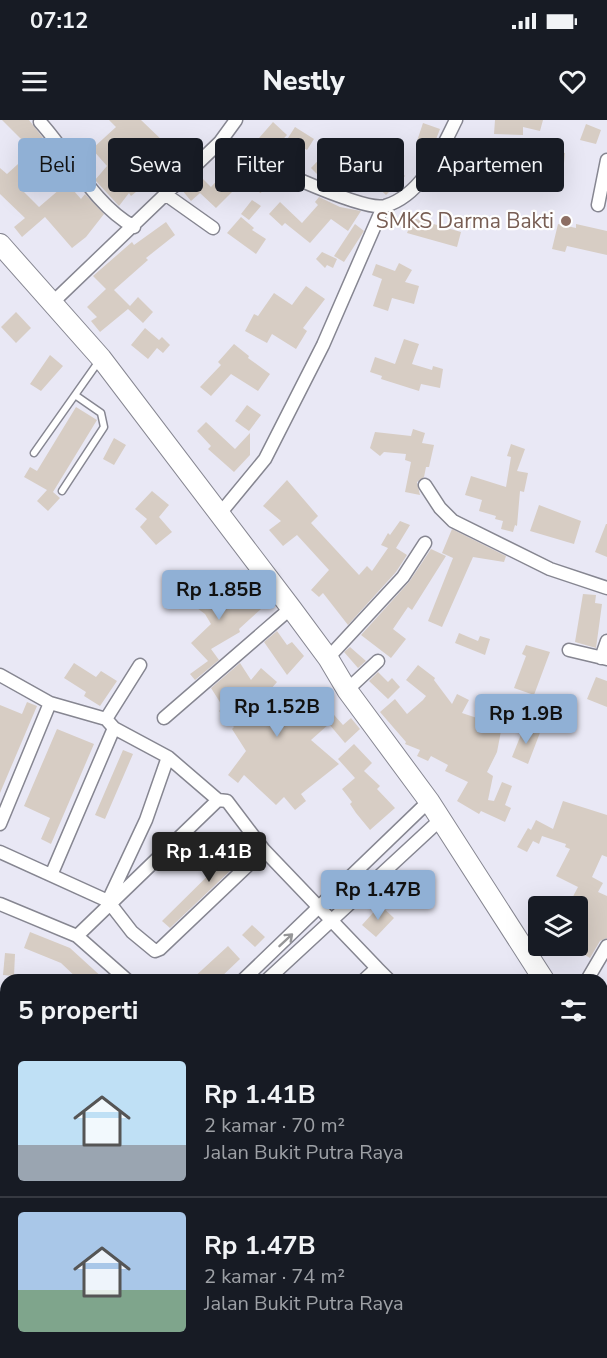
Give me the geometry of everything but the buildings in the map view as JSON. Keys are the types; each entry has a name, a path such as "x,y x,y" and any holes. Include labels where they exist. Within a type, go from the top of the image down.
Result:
{"main road":[{"path":"0,244 100,358 328,658 346,690 429,801 540,974"}],"street":[{"path":"223,138 236,120"},
{"path":"305,182 354,200 383,207 400,199 424,178 456,120"},
{"path":"40,122 67,153 93,192 107,208 134,227"},
{"path":"51,304 134,227 215,147"},
{"path":"598,205 607,160"},
{"path":"165,194 213,228"},
{"path":"218,516 265,459 323,345 383,207"},
{"path":"425,485 440,508 453,521 518,555 607,588"},
{"path":"328,658 403,577 425,543"},
{"path":"164,718 291,608"},
{"path":"569,650 604,658 607,641"},
{"path":"346,690 378,661"},
{"path":"52,873 110,723 140,664"},
{"path":"0,675 50,703 110,723 168,757 218,800 227,801 264,850 383,974"},
{"path":"0,824 50,703"},
{"path":"109,903 146,820 168,757"},
{"path":"77,936 218,800"},
{"path":"249,974 429,801"},
{"path":"274,974 440,820"},
{"path":"0,852 52,873 109,903 132,932 155,951 264,850"},
{"path":"0,904 77,936 120,974"},
{"path":"591,974 607,946"},
{"path":"370,974 377,968"}],"lane":[{"path":"34,453 100,358"},
{"path":"62,491 105,427 101,413 75,395"}],"place":[{"name":"SMKS Darma Bakti","path":"566,221"}]}
